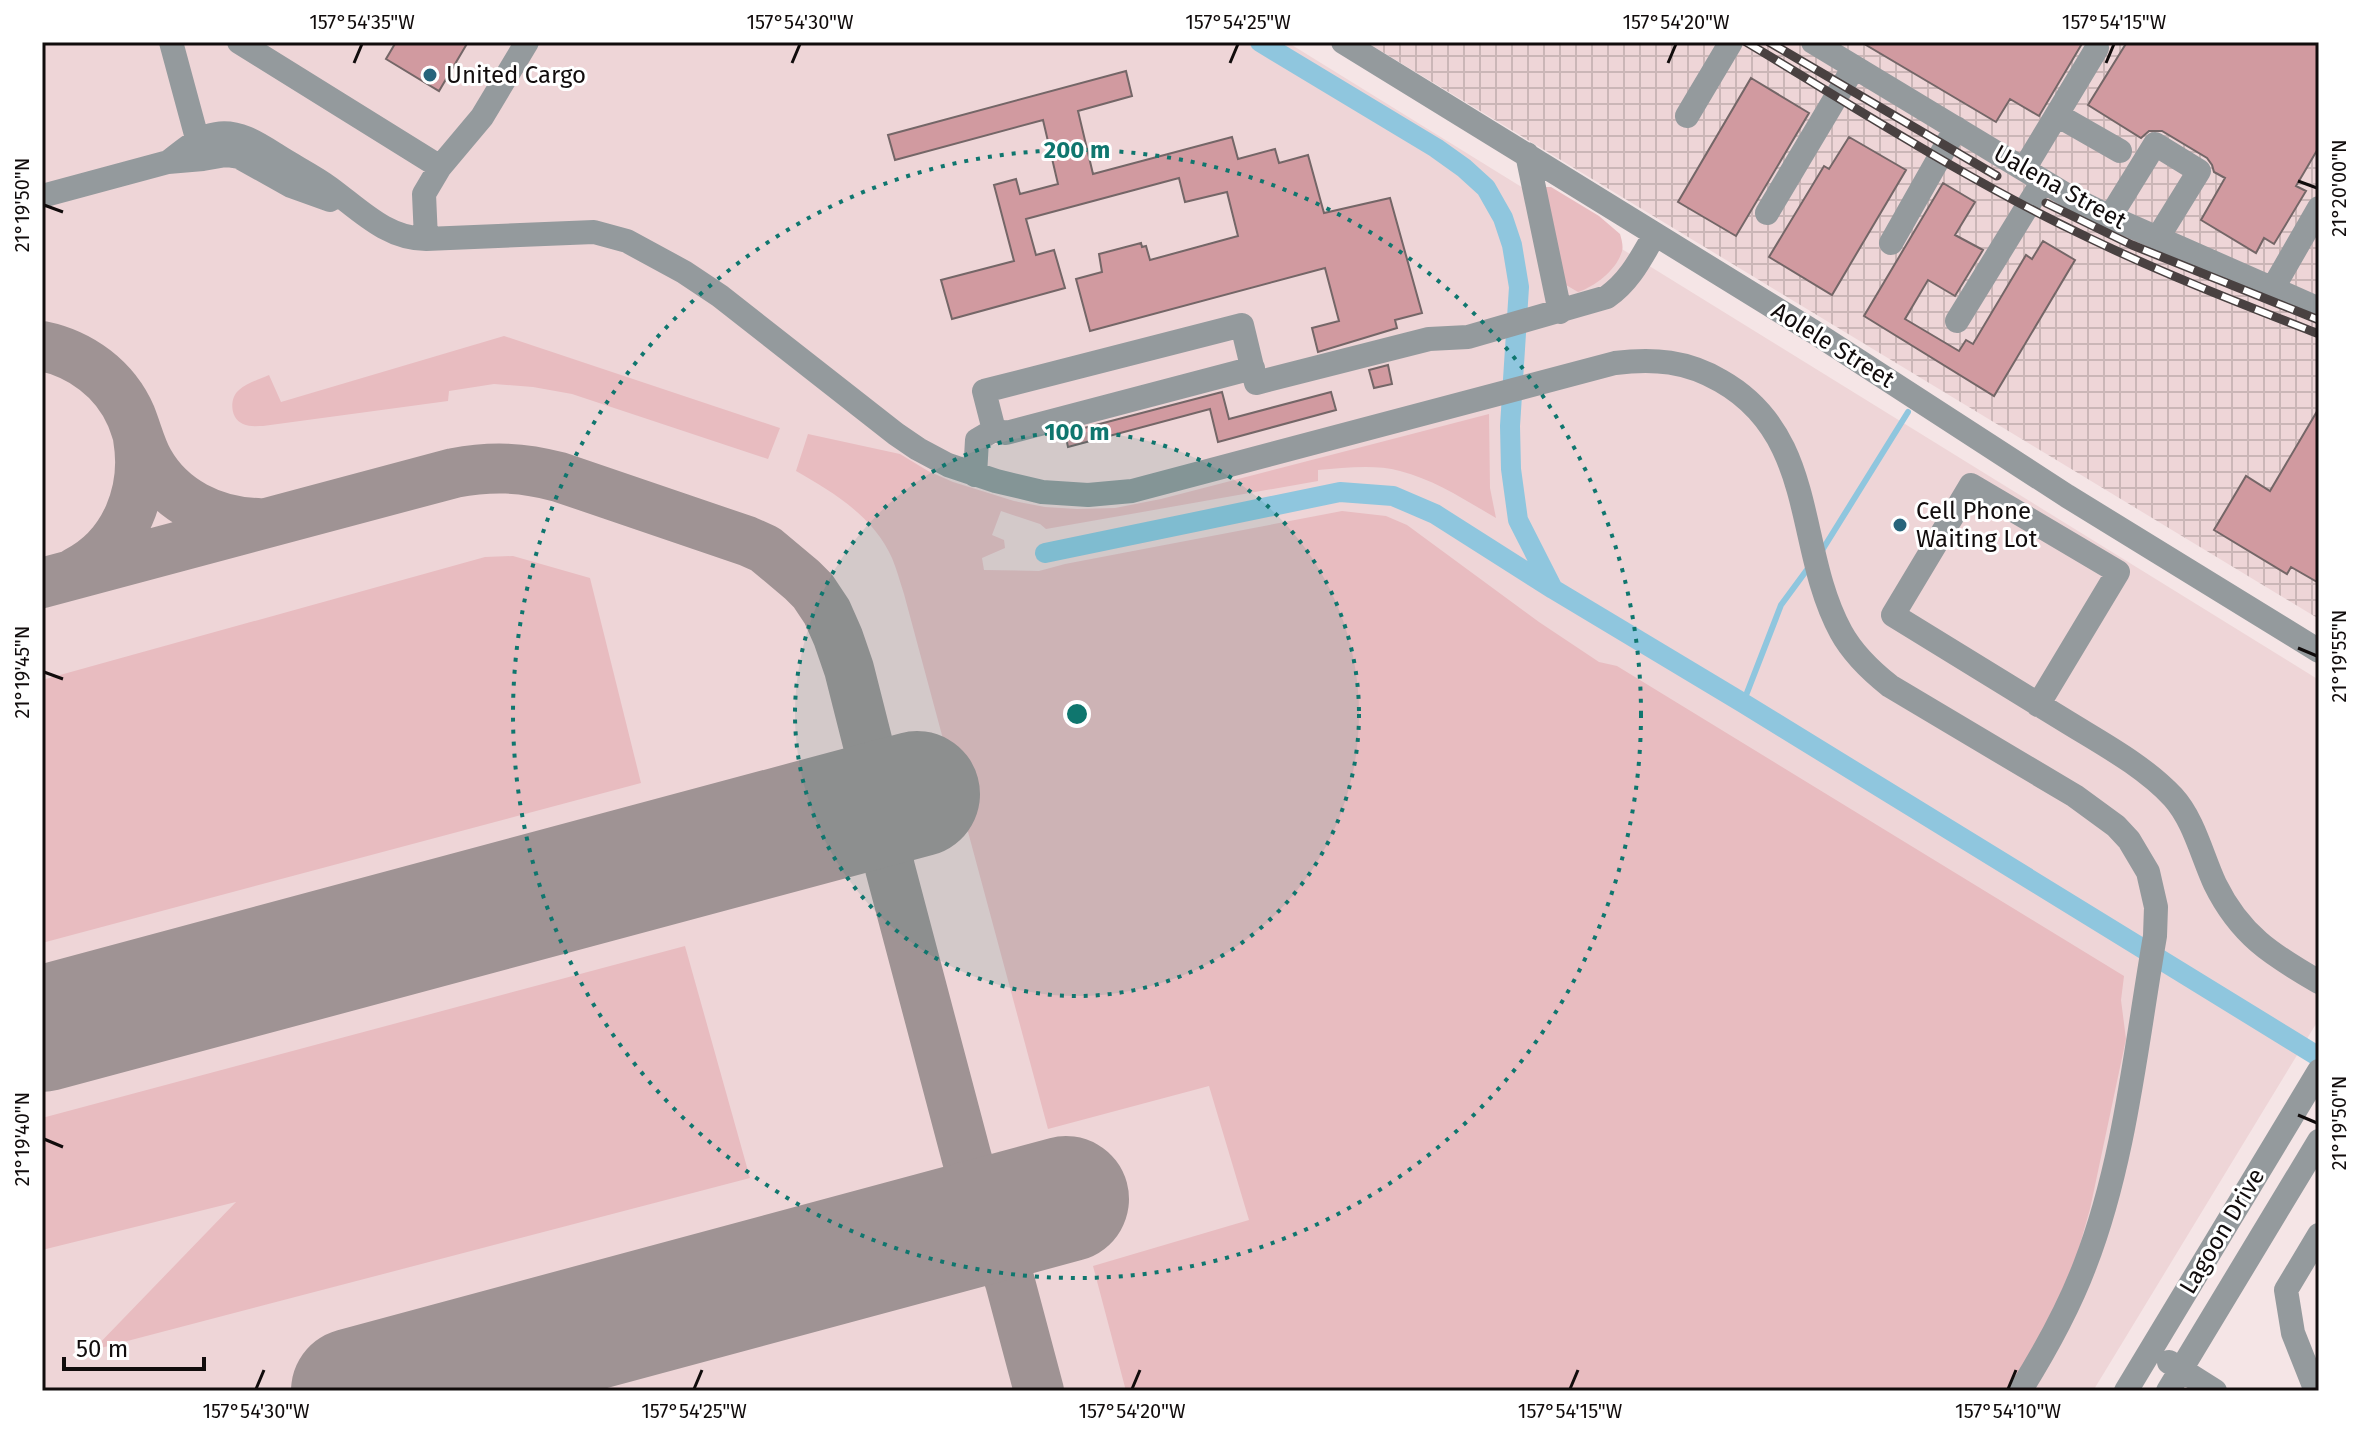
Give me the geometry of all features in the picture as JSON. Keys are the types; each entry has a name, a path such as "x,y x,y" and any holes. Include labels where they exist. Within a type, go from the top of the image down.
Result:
{"street":[{"path":"171,42 200,150"},
{"path":"239,42 440,167"},
{"path":"426,239 424,194 440,167 482,117 527,42"},
{"name":"Aolele Street","path":"1343,42 1814,332 2067,496 2319,651"},
{"path":"1687,116 1731,42"},
{"name":"Ualena Street","path":"1813,42 2110,217 2319,309"},
{"path":"1957,321 2034,175 2057,115 2097,48"},
{"path":"1767,213 1854,67"},
{"path":"2057,115 2120,151"},
{"path":"1891,243 1956,128"},
{"path":"42,196 168,162 200,150 214,134 230,133 257,143 399,236 426,239 585,232 609,235 627,241 684,272 720,296 918,449 975,475 1064,495 1109,494 1154,486 1615,363 1657,360 1695,369 1730,385 1760,411 1781,441 1795,477 1827,597 1851,648 1890,686 2075,796 2116,826 2141,856 2148,872 2156,907 2155,936 2111,1179 2069,1304 2020,1391"},
{"path":"2110,217 2155,144 2199,171 2157,239"},
{"path":"1527,154 1560,312"},
{"path":"2273,288 2319,208"},
{"path":"994,430 984,391 1242,325 1256,383 1429,339 1468,337 1560,312 1607,297 1619,289 1630,277 1655,234"},
{"path":"975,475 977,440 994,430 1006,433 1253,368"},
{"path":"2038,705 2118,572 1971,485 1893,615 2038,705 2134,763 2174,798 2231,912 2266,951 2319,982"},
{"name":"Lagoon Drive","path":"2126,1391 2317,1074"},
{"name":"Lagoon Drive","path":"2168,1391 2319,1141"},
{"path":"2306,1387 2286,1290 2319,1235"},
{"path":"2150,1351 2215,1391"}],"shaded area":[{"path":"42,42 1287,42 2319,680 2319,1019 2093,1391 42,1391"},
{"path":"1366,42 2319,42 2319,619"},
{"path":"1546,187 1551,187 1599,216 1620,234 1622,249 1614,266 1597,282 1578,292 1566,285"},
{"path":"504,336 780,428 768,459 572,394 533,387 494,384 449,391 448,401 263,426 243,424 233,413 234,398 239,390 269,375 281,402"},
{"path":"1489,414 1490,488 1496,518 1438,485 1400,471 1370,467 1318,470 1318,481 1046,529 1040,524 1001,511 992,535 1004,540 1005,548 982,558 984,570 1039,571 1342,511 1386,516 1407,525 1599,662 1617,666 2124,976 2121,1000 2126,1039 2090,1209 2077,1255 2052,1318 2007,1391 1126,1391 1093,1266 1249,1220 1209,1086 1048,1129 892,558 875,530 851,507 796,471 808,434 900,454 953,482 1014,501 1045,507 1115,508 1161,499"},
{"path":"513,556 590,578 641,783 42,943 42,680 485,557"},
{"path":"685,946 750,1178 93,1350 236,1202 42,1250 42,1118"}],"building":[{"name":"United Cargo","path":"396,42 468,42 439,91 386,59"},
{"path":"1861,42 2083,42 2039,116 2010,99 1996,122"},
{"path":"2127,42 2319,42 2319,147 2296,186 2306,191 2274,244 2264,238 2256,253 2201,220 2225,178 2214,172 2207,158 2162,131 2149,131 2141,138 2088,105"},
{"path":"1126,71 1132,96 1078,111 1093,174 1232,137 1238,159 1275,149 1279,163 1308,155 1324,213 1390,198 1422,313 1395,320 1397,328 1318,352 1312,328 1339,321 1325,268 1090,331 1076,279 1102,272 1099,254 1141,243 1142,247 1146,246 1150,260 1238,236 1227,192 1185,202 1179,178 1026,219 1036,255 1054,250 1065,288 952,319 941,280 1014,261 994,185 1016,179 1020,194 1058,184 1043,120 895,160 888,135"},
{"path":"1751,78 1809,113 1736,236 1678,202"},
{"path":"1849,137 1906,170 1832,295 1769,257 1824,166 1829,169"},
{"path":"1943,183 1975,202 1955,235 1983,250 1955,296 1928,280 1905,319 1959,351 1966,340 1973,344 2026,255 2032,259 2043,241 2075,260 1994,396 1864,316"},
{"path":"1388,365 1392,384 1374,388 1369,370"},
{"path":"1222,392 1229,419 1331,392 1336,410 1218,442 1210,409 1068,447 1065,433"},
{"path":"2319,408 2319,583 2291,567 2287,574 2214,530 2246,476 2270,491"}],"waterway":[{"path":"1260,42 1464,168 1486,188 1503,218 1512,245 1519,287 1510,426 1511,469 1518,520 1552,587"},
{"path":"1821,552 1908,412"},
{"path":"1045,553 1340,492 1393,496 1435,514 2319,1057"},
{"path":"1743,703 1781,605 1809,567"}],"taxiway":[{"path":"42,346 83,362 116,391 131,416 149,462 169,488 210,514 258,523"},
{"path":"76,572 108,548 129,515 139,477 138,438"},
{"path":"42,583 454,473 481,469 519,469 559,477 765,549 813,591 827,612 849,669 868,744 890,868 967,1159 1010,1282 1039,1391"}],"runway":[{"path":"42,1029 917,794"},
{"path":"354,1391 1066,1199"}],"railway":[{"path":"1746,42 1915,144 2045,216 2174,276 2319,334"},
{"path":"1769,42 1997,176"},
{"path":"2046,203 2132,245 2319,320"}],"place":[{"name":"United Cargo","path":"430,75"},
{"name":"Cell Phone Waiting Lot","path":"1900,525"}]}
